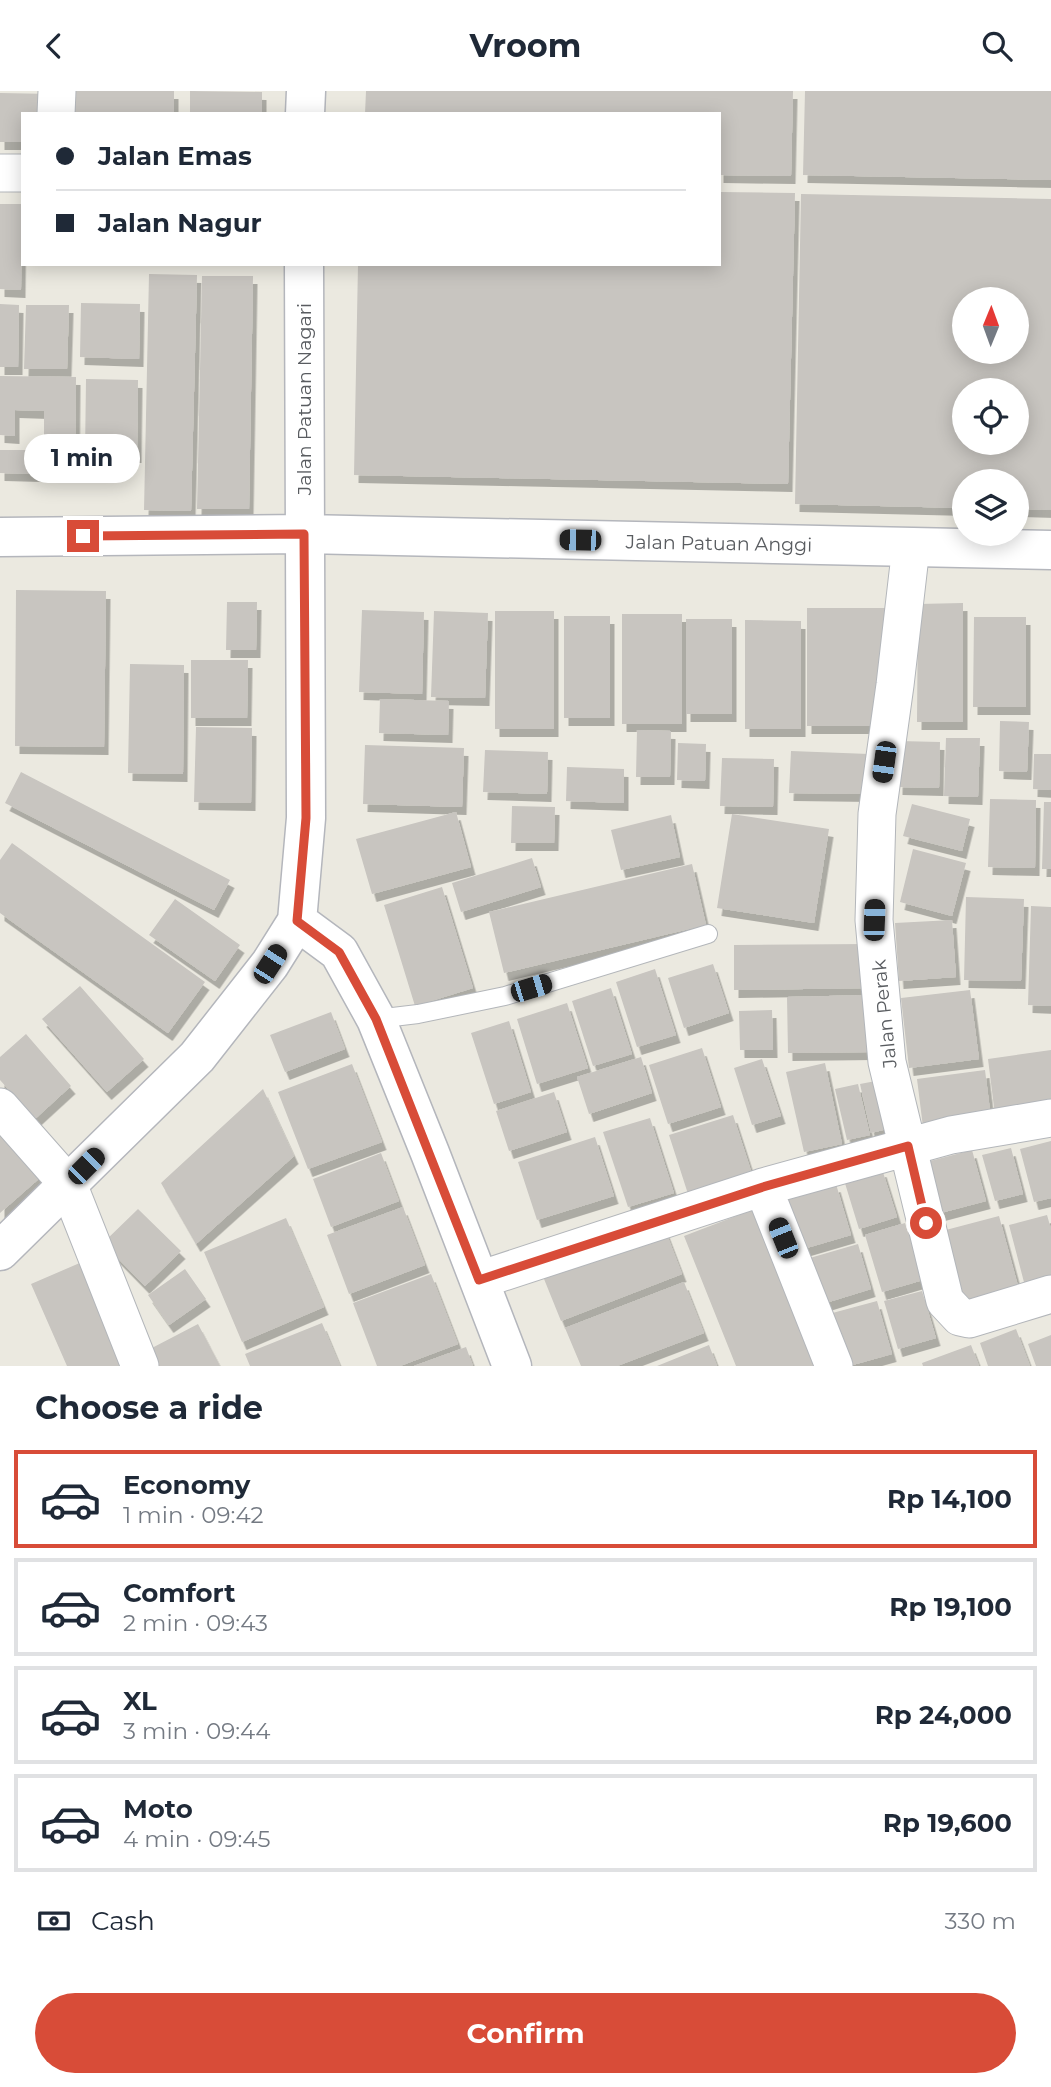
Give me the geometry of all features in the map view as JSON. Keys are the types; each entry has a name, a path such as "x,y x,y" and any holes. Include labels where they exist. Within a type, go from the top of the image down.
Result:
{"street":[{"path":"56,112 57,91"},
{"path":"305,112 306,91"},
{"path":"0,173 21,173"},
{"name":"Jalan Patuan Nagari","path":"297,921 306,818 304,266"},
{"name":"Jalan Patuan Anggi","path":"0,537 304,534 1051,550"},
{"name":"Jalan Perak","path":"911,547 877,814 874,920 887,1062 945,1301 960,1317 969,1319 1051,1294"},
{"path":"0,1251 197,1057 270,964 297,921 339,952 376,1019 512,1366"},
{"path":"0,1107 68,1184 140,1366"},
{"path":"479,1280 763,1187 951,1135 1051,1118"},
{"path":"763,1187 834,1366"}],"lane":[{"path":"376,1019 418,1014 505,996 708,934"}],"building":[{"path":"75,91 174,91 174,112 75,112"},
{"path":"190,91 262,92 262,112 190,112"},
{"path":"366,91 793,91 791,176 721,175 721,112 365,112"},
{"path":"805,91 1051,91 1051,180 803,175"},
{"path":"0,93 53,94 53,112 21,112 21,142 0,142"},
{"path":"721,192 795,193 788,484 354,475 358,266 721,266"},
{"path":"801,194 1051,199 1051,510 1029,509 1029,469 952,469 952,508 795,504"},
{"path":"0,204 21,204 21,290 0,289"},
{"path":"149,274 197,275 191,511 144,510"},
{"path":"202,276 253,276 249,509 197,509"},
{"path":"81,303 140,304 139,359 80,357"},
{"path":"0,304 19,305 18,367 0,367"},
{"path":"26,305 69,305 67,369 24,369"},
{"path":"0,376 76,377 75,475 0,473 0,450 44,450 44,411 15,410 15,436 0,435"},
{"path":"86,379 138,380 137,455 85,454"},
{"path":"16,590 106,591 104,747 15,746"},
{"path":"227,602 257,602 256,650 226,650"},
{"path":"963,603 963,722 917,722 918,604"},
{"path":"807,608 888,608 888,726 807,726"},
{"path":"362,610 424,612 422,694 359,692"},
{"path":"434,611 488,613 485,698 431,697"},
{"path":"495,611 554,611 554,729 495,729"},
{"path":"622,614 682,614 682,724 622,724"},
{"path":"564,616 610,616 610,718 564,718"},
{"path":"974,617 1026,617 1026,707 973,707"},
{"path":"686,619 732,619 732,714 686,714"},
{"path":"745,620 801,621 801,729 745,729"},
{"path":"191,660 248,660 247,718 191,718"},
{"path":"130,664 184,665 183,774 128,773"},
{"path":"380,699 449,701 448,735 379,733"},
{"path":"1000,721 1029,722 1027,772 999,771"},
{"path":"196,727 252,728 251,803 194,802"},
{"path":"637,730 671,731 670,777 636,777"},
{"path":"946,738 980,738 978,797 944,796"},
{"path":"899,741 940,742 939,788 898,787"},
{"path":"678,743 706,744 705,781 677,780"},
{"path":"365,745 464,748 462,807 363,804"},
{"path":"485,750 548,752 547,794 483,792"},
{"path":"791,751 869,754 868,794 789,793"},
{"path":"1034,754 1051,754 1051,790 1033,789"},
{"path":"722,758 774,759 773,807 720,806"},
{"path":"567,767 624,769 624,803 566,801"},
{"path":"21,772 230,880 214,910 5,803"},
{"path":"990,799 1036,800 1035,868 988,867"},
{"path":"1044,802 1051,802 1051,869 1042,869"},
{"path":"912,804 970,819 962,851 903,836"},
{"path":"512,806 555,807 554,843 511,843"},
{"path":"456,812 471,867 372,894 356,839"},
{"path":"732,814 829,829 814,923 717,908"},
{"path":"671,815 680,857 621,870 611,830"},
{"path":"12,843 205,982 168,1033 0,913 0,860"},
{"path":"913,849 966,863 952,916 900,902"},
{"path":"532,858 541,887 461,912 452,883"},
{"path":"692,864 706,925 504,973 489,912"},
{"path":"442,887 473,988 415,1006 384,905"},
{"path":"966,897 1024,899 1021,981 964,980"},
{"path":"175,899 240,945 215,981 149,935"},
{"path":"1031,906 1051,907 1051,1006 1028,1005"},
{"path":"952,920 956,977 899,981 895,923"},
{"path":"870,944 870,988 734,990 734,945"},
{"path":"713,964 729,1013 684,1028 668,978"},
{"path":"655,969 676,1035 637,1047 616,982"},
{"path":"80,986 144,1059 107,1092 42,1019"},
{"path":"611,988 632,1054 593,1066 572,1001"},
{"path":"970,990 979,1059 909,1068 901,998"},
{"path":"869,995 870,1052 788,1053 787,997"},
{"path":"567,1003 588,1068 537,1084 517,1019"},
{"path":"772,1010 773,1050 740,1050 739,1011"},
{"path":"331,1012 345,1049 285,1072 270,1035"},
{"path":"509,1021 531,1092 494,1104 471,1033"},
{"path":"26,1034 71,1086 35,1119 0,1080 0,1057"},
{"path":"702,1048 721,1107 668,1124 649,1065"},
{"path":"1051,1050 1051,1109 995,1115 988,1059"},
{"path":"641,1057 652,1093 589,1114 577,1077"},
{"path":"762,1059 781,1116 752,1125 734,1068"},
{"path":"825,1063 842,1144 804,1152 786,1072"},
{"path":"352,1064 382,1142 308,1169 278,1092"},
{"path":"985,1070 991,1119 923,1127 917,1079"},
{"path":"881,1080 891,1128 871,1133 860,1084"},
{"path":"858,1084 870,1135 847,1140 835,1089"},
{"path":"263,1089 294,1156 196,1244 161,1183"},
{"path":"554,1092 567,1132 509,1151 496,1111"},
{"path":"733,1115 752,1174 688,1194 669,1135"},
{"path":"650,1118 674,1193 628,1207 603,1132"},
{"path":"0,1129 42,1176 0,1213"},
{"path":"595,1137 614,1196 537,1220 518,1162"},
{"path":"1051,1141 1051,1198 1034,1202 1020,1149"},
{"path":"1011,1148 1023,1194 995,1201 982,1155"},
{"path":"972,1150 986,1201 933,1215 919,1164"},
{"path":"381,1153 399,1201 331,1227 313,1179"},
{"path":"882,1169 897,1217 859,1229 844,1180"},
{"path":"836,1184 851,1235 793,1252 778,1201"},
{"path":"403,1207 425,1265 349,1294 327,1235"},
{"path":"757,1208 820,1366 736,1366 684,1236"},
{"path":"138,1209 181,1251 145,1286 103,1243"},
{"path":"1047,1215 1051,1229 1051,1279 1025,1286 1009,1225"},
{"path":"999,1216 1018,1286 961,1301 942,1231"},
{"path":"286,1218 324,1307 242,1342 204,1252"},
{"path":"905,1223 923,1280 882,1292 865,1235"},
{"path":"664,1227 682,1274 561,1321 542,1274"},
{"path":"858,1244 871,1289 816,1306 803,1260"},
{"path":"89,1259 137,1366 67,1366 31,1284"},
{"path":"185,1269 206,1299 169,1325 148,1295"},
{"path":"431,1274 458,1344 400,1366 377,1366 353,1303"},
{"path":"684,1282 704,1333 617,1366 581,1366 565,1328"},
{"path":"922,1291 936,1338 898,1349 884,1301"},
{"path":"877,1301 892,1354 849,1366 825,1315"},
{"path":"322,1323 340,1366 250,1366 245,1354"},
{"path":"198,1324 220,1366 159,1366 150,1349"},
{"path":"1016,1329 1030,1366 988,1366 980,1343"},
{"path":"1051,1335 1051,1366 1036,1366 1028,1344"},
{"path":"709,1345 717,1366 657,1366"},
{"path":"971,1345 979,1366 923,1366 922,1363"},
{"path":"466,1347 473,1366 414,1366"}],"route":[{"path":"83,536 304,534 306,818 297,921 339,952 376,1019 479,1280 763,1187 908,1146 926,1223"}]}
